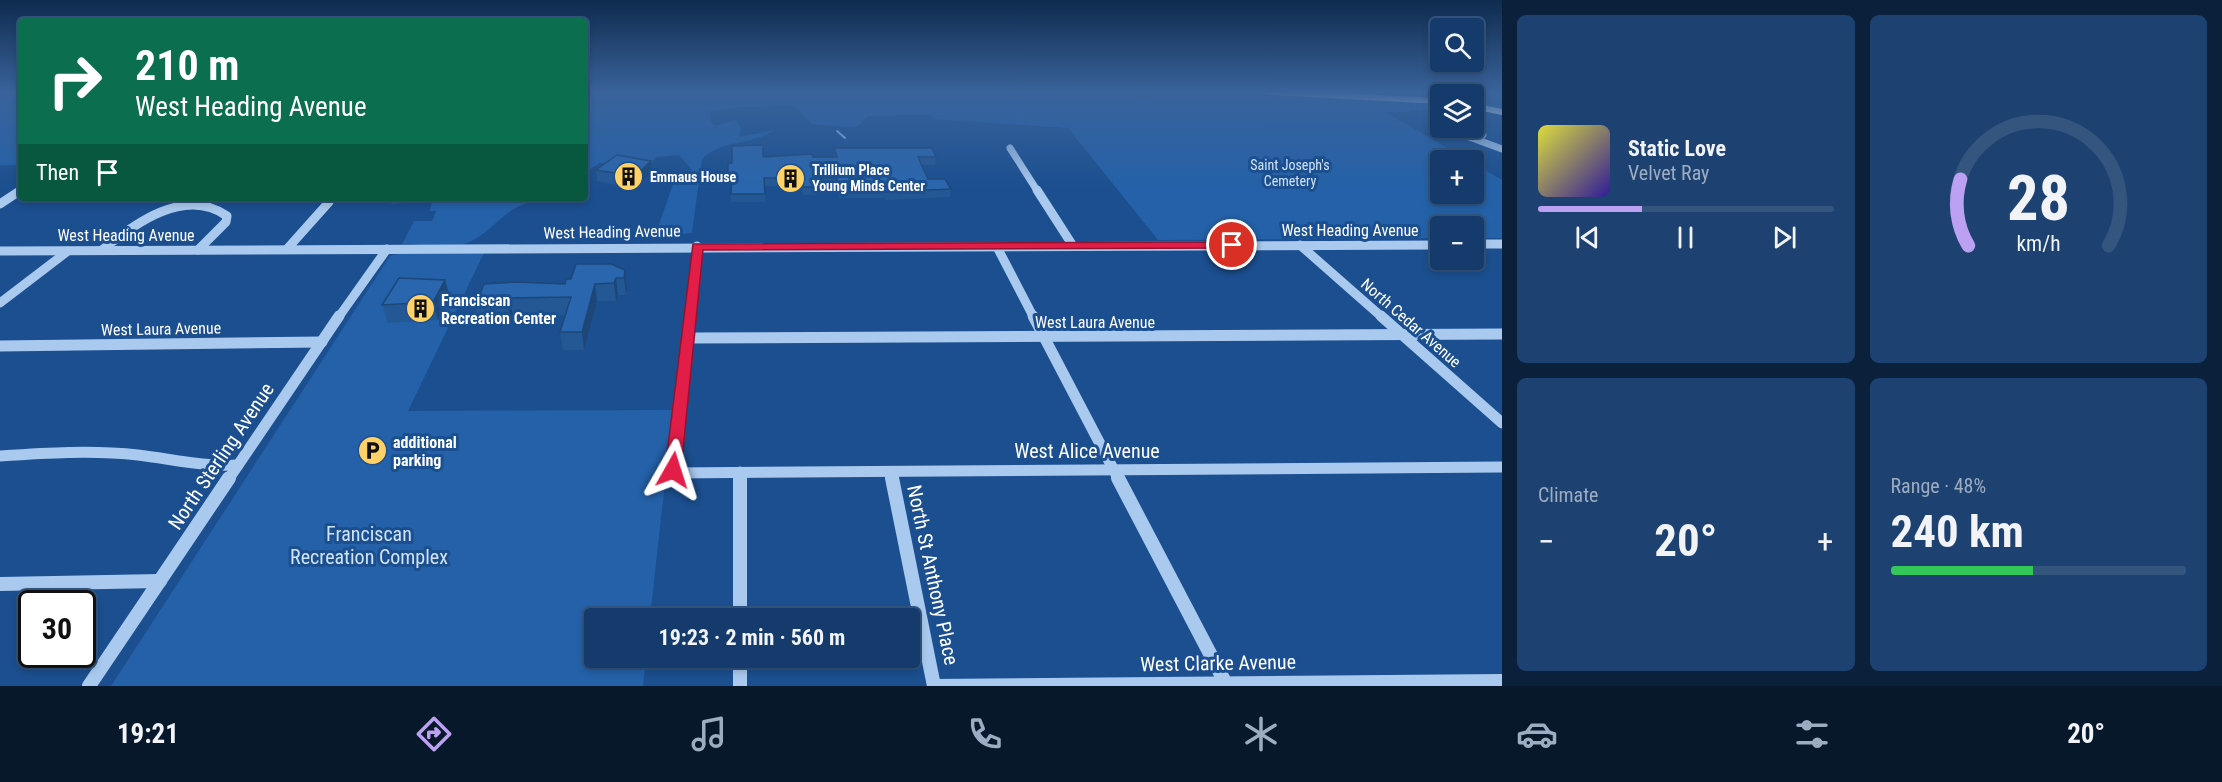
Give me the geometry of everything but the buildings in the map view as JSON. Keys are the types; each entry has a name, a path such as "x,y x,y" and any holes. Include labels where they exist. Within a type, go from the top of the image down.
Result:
{"street":[{"path":"1484,136 1502,144"},
{"path":"1472,138 1502,149"},
{"path":"1010,148 1073,246"},
{"path":"0,204 18,192"},
{"path":"186,207 193,201"},
{"path":"287,249 329,202"},
{"path":"102,250 143,219 186,207 216,205 227,216 226,222 198,250"},
{"name":"West Heading Avenue","path":"0,251 1430,244"},
{"path":"1484,244 1502,244"},
{"name":"North Cedar Avenue","path":"1300,245 1502,423"},
{"path":"688,338 697,246"},
{"path":"997,247 1112,471 1226,685"},
{"name":"North Sterling Avenue","path":"89,686 387,249"},
{"path":"0,303 68,251"},
{"name":"West Laura Avenue","path":"688,338 1502,334"},
{"name":"West Alice Avenue","path":"688,338 673,473 1502,467"},
{"name":"West Laura Avenue","path":"0,346 322,342"},
{"path":"0,456 58,452 136,455 219,467 238,465"},
{"path":"740,472 740,608"},
{"name":"North St Anthony Place","path":"891,472 934,686"},
{"path":"0,584 160,581"},
{"path":"740,668 740,686"},
{"name":"West Clarke Avenue","path":"934,686 1502,681"}],"green space":[{"path":"0,124 18,124 18,165 0,165"},
{"name":"Saint Joseph's Cemetery","path":"588,124 713,124 716,126 738,124 741,129 739,137 774,130 755,139 719,148 702,159 692,233 662,236 658,227 677,173 692,170 679,155 656,157 650,164 600,163 588,170"},
{"name":"Saint Joseph's Cemetery","path":"811,124 860,124 844,127"},
{"name":"Saint Joseph's Cemetery","path":"1009,124 1406,124 1451,150 1430,150 1430,204 1484,204 1484,169 1502,180 1502,238 1484,238 1484,216 1430,216 1430,238 1158,240 1068,128"},
{"path":"393,201 432,201 391,204"},
{"path":"432,201 534,201 515,208 477,238 461,245 402,244 414,221 432,221 436,211 430,211"},
{"name":"Franciscan Recreation Complex","path":"484,253 408,411 673,410 651,608 584,608 584,668 645,668 643,686 111,686 390,256"}],"waterway":[{"path":"837,131 845,138"}],"place":[{"name":"Emmaus House","path":"629,177"},
{"name":"Trillium Place Young Minds Center","path":"791,178"},
{"name":"Franciscan Recreation Center","path":"420,309"},
{"name":"additional parking","path":"372,451"}],"route":[{"path":"673,470 697,246 1232,245"}]}
